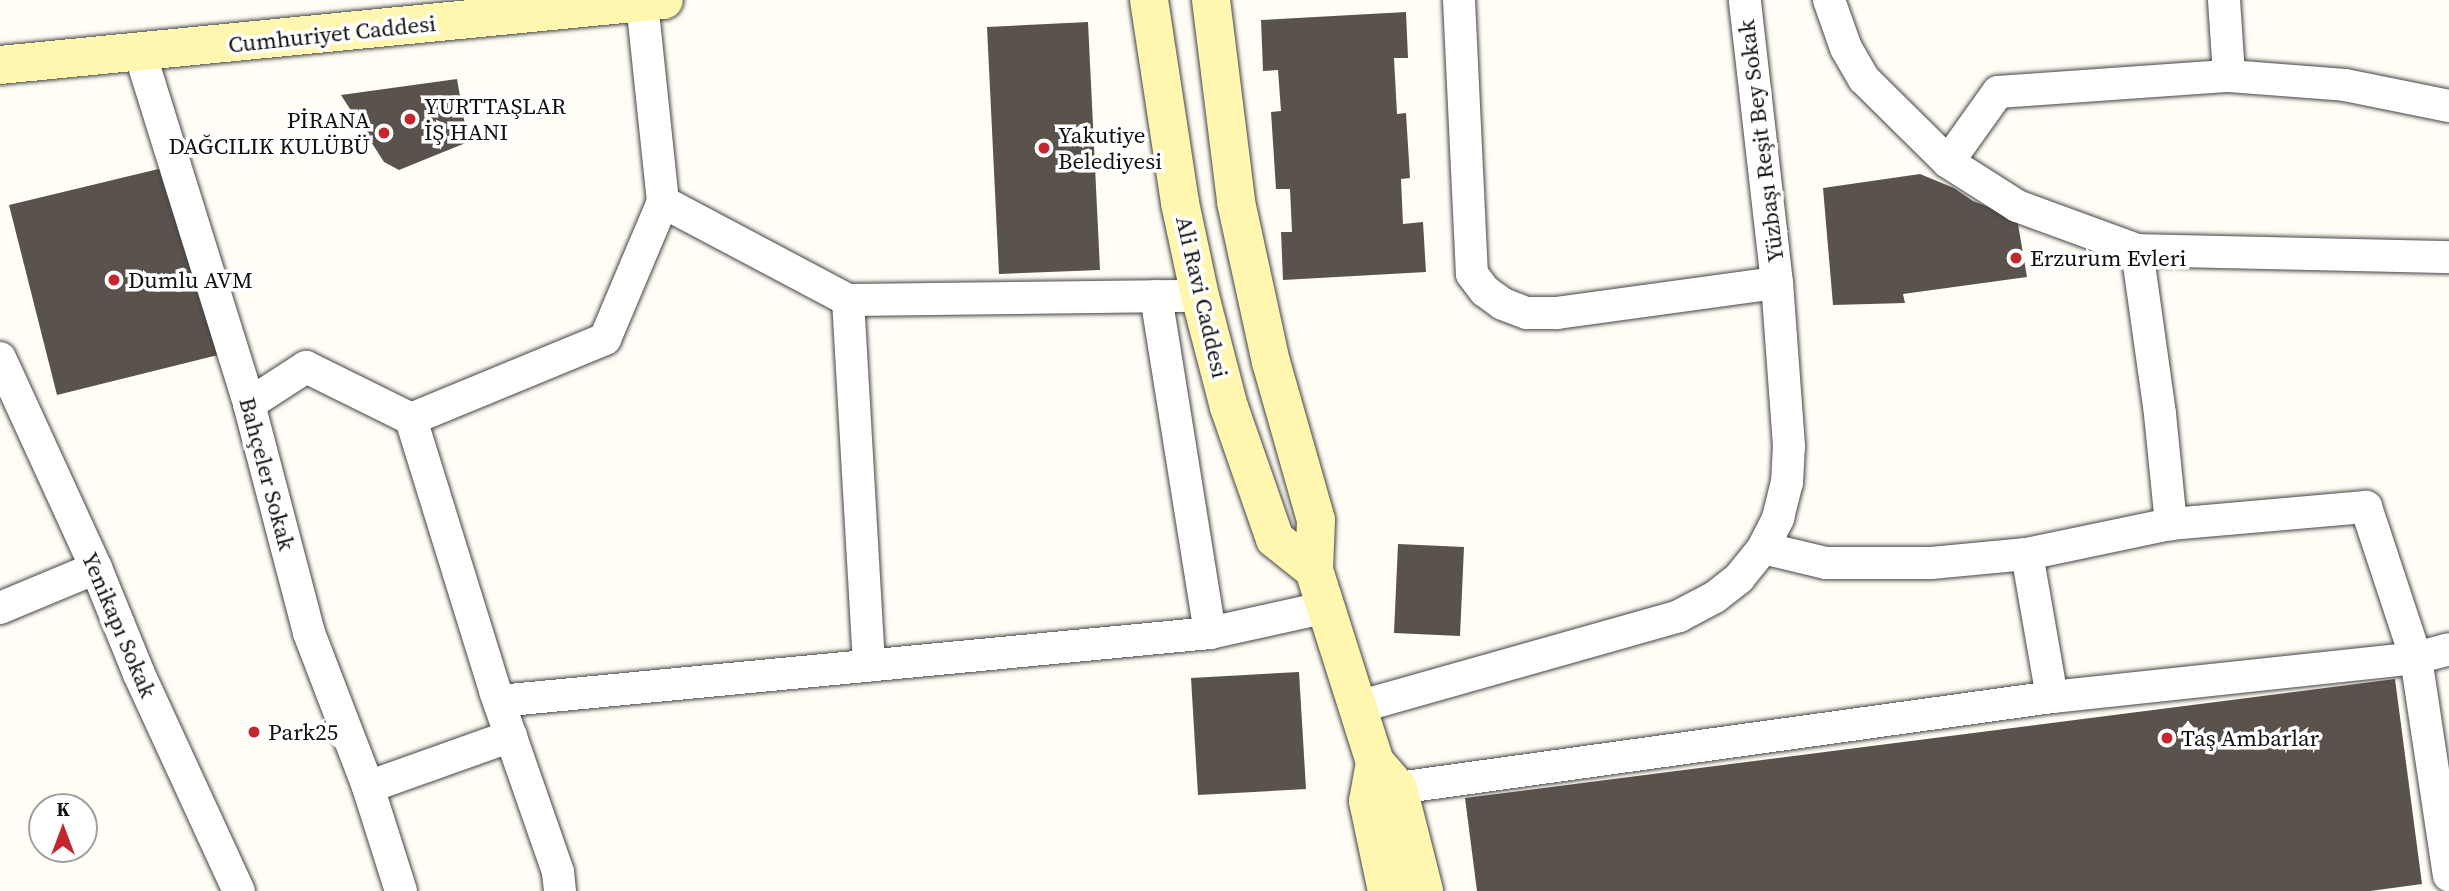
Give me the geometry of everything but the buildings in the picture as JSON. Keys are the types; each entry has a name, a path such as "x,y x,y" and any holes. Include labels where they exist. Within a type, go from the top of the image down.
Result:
{"main road":[{"name":"Ali Ravi Caddesi","path":"1149,0 1180,203 1200,296 1229,407 1275,539 1314,570"},
{"path":"1211,0 1237,202 1271,362 1316,520 1314,570 1358,707 1387,775 1424,891"},
{"name":"Cumhuriyet Caddesi","path":"0,65 139,54 653,1"},
{"path":"1387,775 1368,801 1387,891"}],"street":[{"path":"1459,0 1472,274 1485,291 1503,304 1527,313 1557,313 1777,283"},
{"name":"Yüzbaşı Reşit Bey Sokak","path":"1358,707 1679,616 1715,597 1739,578 1763,548 1778,518 1787,483 1789,446 1777,283 1745,0"},
{"path":"1829,0 1846,48 1864,79 1948,162 2017,206 2137,250 2449,257"},
{"path":"2224,0 2229,76"},
{"path":"411,419 605,339 663,202 653,1"},
{"name":"Bahçeler Sokak","path":"139,54 249,404 309,633 368,787 401,891"},
{"path":"1948,162 1998,92 2229,76 2345,85 2449,106"},
{"path":"663,202 848,300 1200,296"},
{"path":"2137,250 2160,414 2171,524"},
{"path":"1156,296 1210,633"},
{"path":"848,300 869,665"},
{"name":"Yenikapı Sokak","path":"0,358 96,568 139,674 239,891"},
{"path":"249,404 306,367 411,419 499,701 558,872 560,891"},
{"path":"1763,548 1826,562 1931,562 2027,554 2171,524 2366,507 2416,658 2449,876"},
{"path":"2027,554 2052,696"},
{"path":"0,608 96,568"},
{"path":"499,701 1210,633 1326,607"},
{"path":"1387,775 2052,696 2416,658 2449,649"},
{"path":"368,787 511,736"}],"place":[{"name":"YURTTAŞLAR İŞ HANI","path":"410,119"},
{"name":"PİRANA DAĞCILIK KULÜBÜ","path":"384,133"},
{"name":"Yakutiye Belediyesi","path":"1044,148"},
{"name":"Erzurum Evleri","path":"2016,258"},
{"name":"Dumlu AVM","path":"114,280"},
{"name":"Park25","path":"254,732"},
{"name":"Taş Ambarlar","path":"2167,738"}]}
